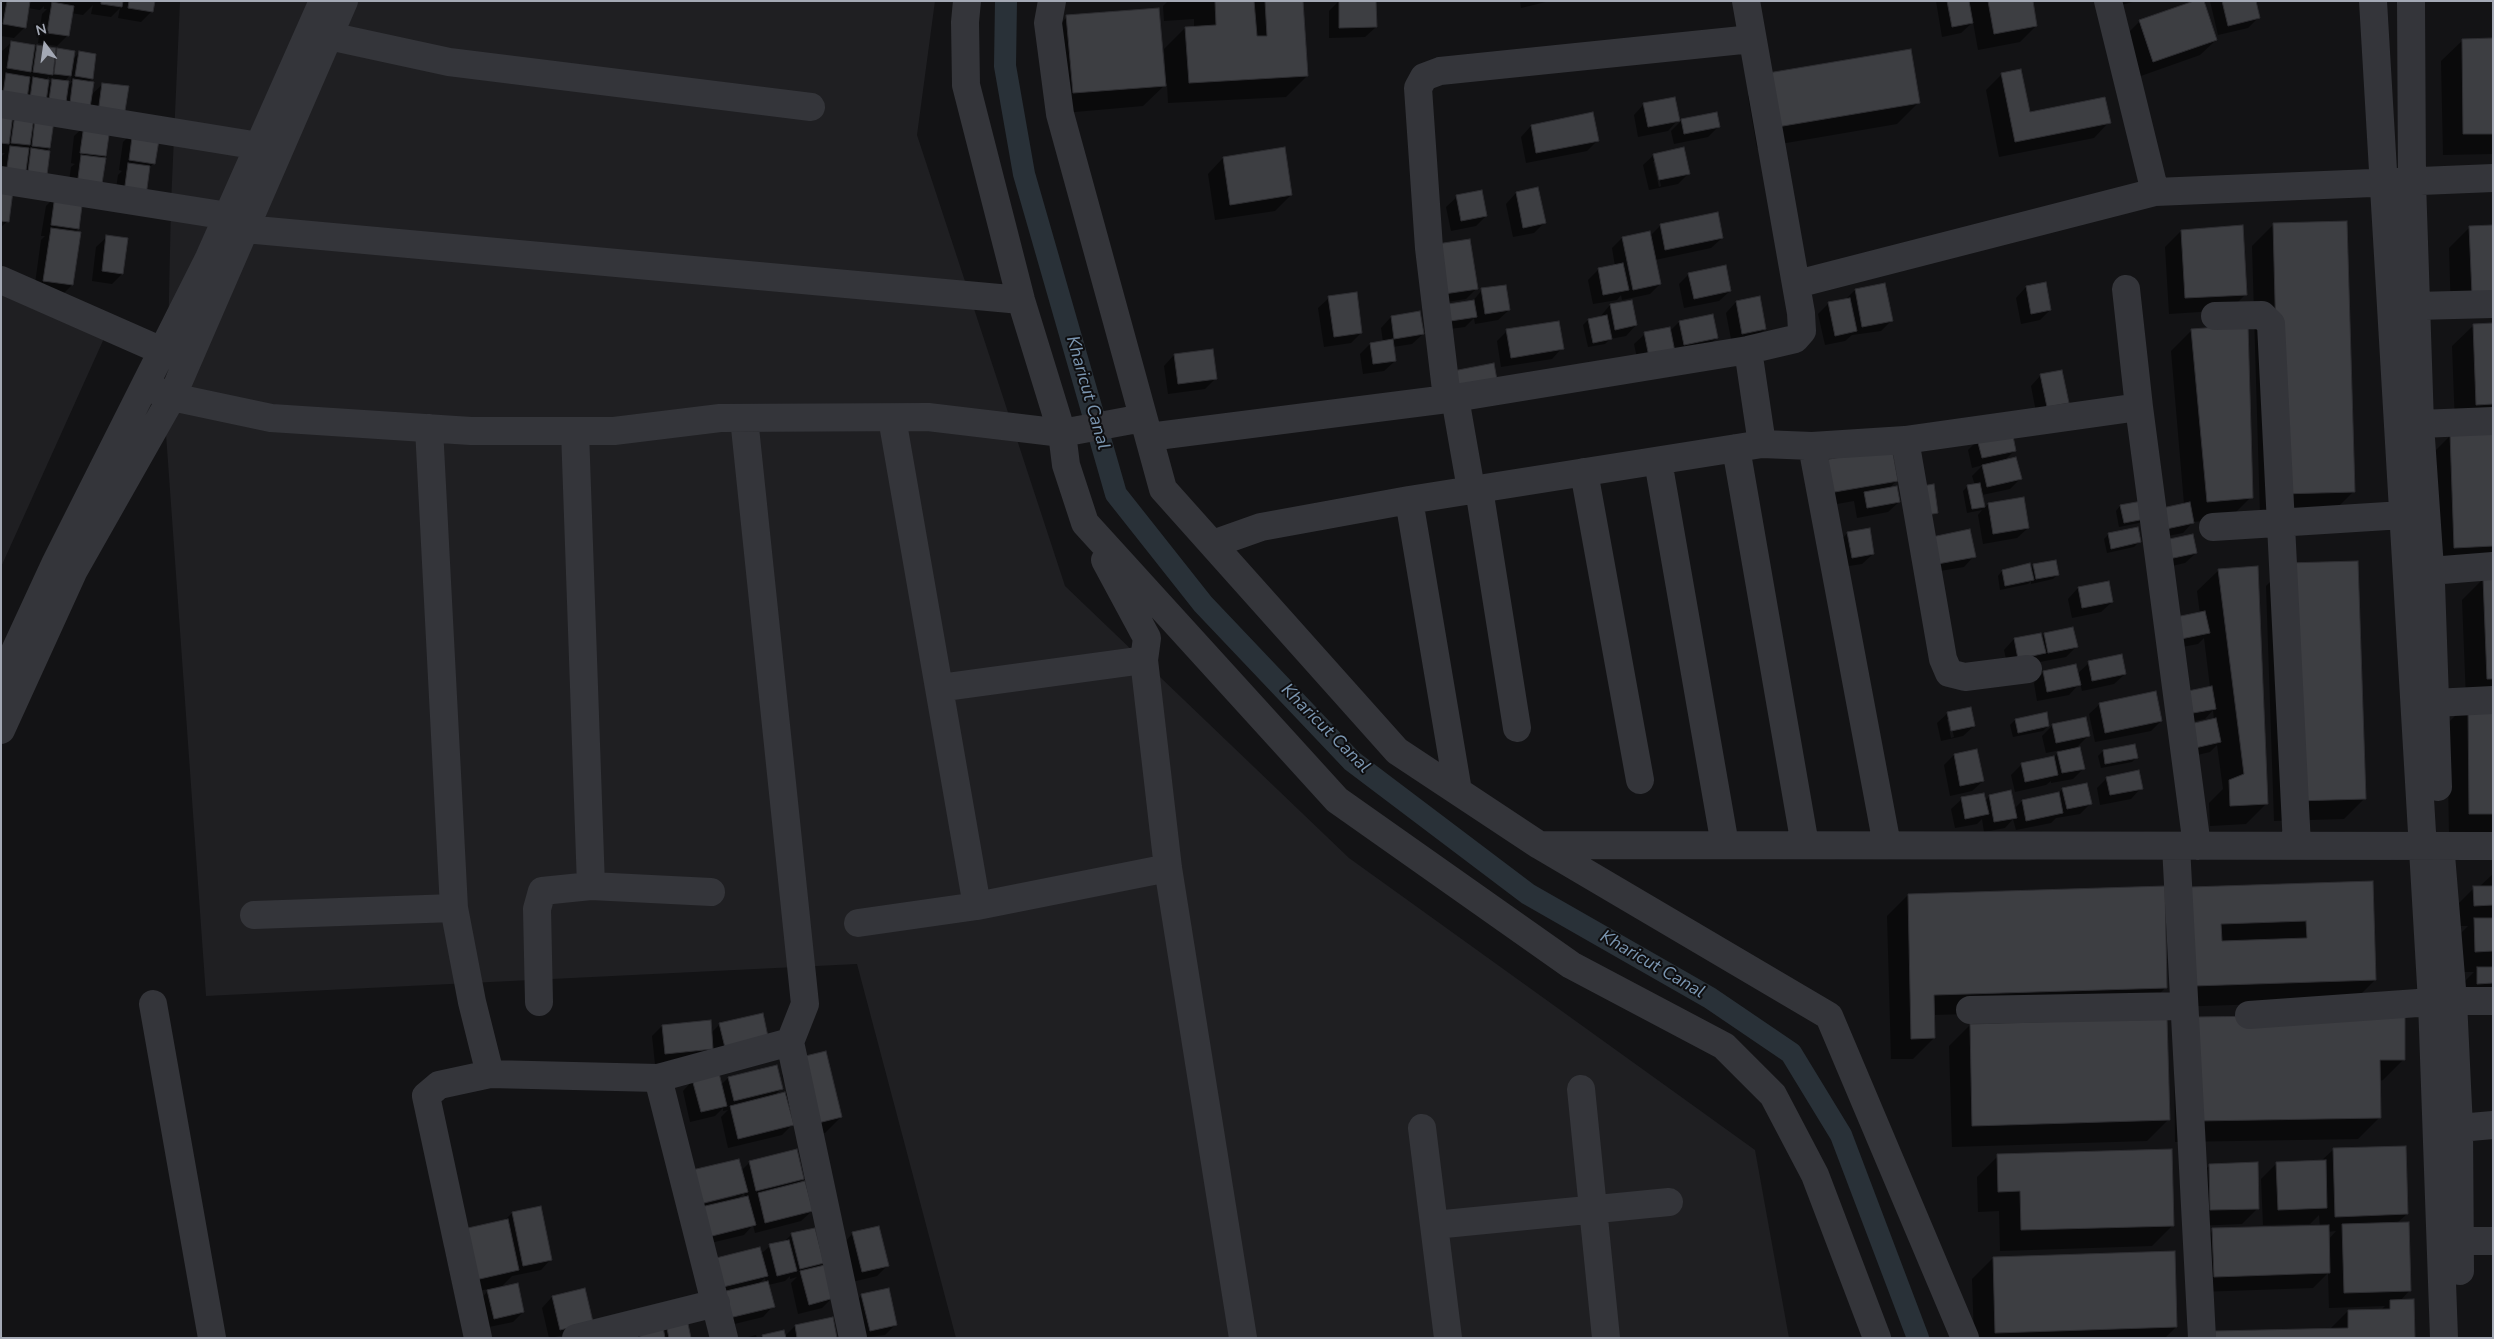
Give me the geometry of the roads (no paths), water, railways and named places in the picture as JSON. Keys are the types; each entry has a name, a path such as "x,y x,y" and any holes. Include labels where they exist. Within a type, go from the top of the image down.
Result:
{"street":[{"path":"236,222 259,146 323,1"},
{"path":"1,730 74,570 172,397 175,356 209,258 236,222 329,36 344,1"},
{"path":"968,1 965,22 966,85 1021,300 1064,433 1066,465 1085,523 1147,638 1144,660 1168,868 1243,1338"},
{"path":"1052,1 1048,24 1060,114 1163,489 1397,750 1539,845 1829,1016 1965,1338"},
{"path":"145,386 172,397 271,418 471,431 614,430 720,418 928,417 1064,433 1144,424 1455,398 1748,350 1795,339 1802,331 1797,284 1746,1"},
{"path":"2108,1 2155,192"},
{"path":"2373,1 2403,515 2443,1001 2459,1128 2459,1241 2462,1338"},
{"path":"2411,1 2412,182 2416,306 2420,424 2430,571 2434,703 2431,846"},
{"path":"329,36 449,62 811,106"},
{"path":"1517,728 1475,489 1455,398 1446,390 1429,248 1418,88 1424,76 1440,71 1752,39"},
{"path":"1,104 259,146"},
{"path":"1797,284 2155,192 2385,184 2493,178"},
{"path":"1,180 236,222 1021,300"},
{"path":"1,280 175,356"},
{"path":"2126,289 2186,846 2184,1006 2202,1338"},
{"path":"2416,306 2493,304"},
{"path":"2215,316 2262,314 2271,324 2297,846"},
{"path":"1748,350 1749,446 1805,845"},
{"path":"1,681 55,564 145,386 175,356"},
{"path":"1213,544 1261,527 1475,489 1749,446 1812,446 1905,440 2139,407"},
{"path":"744,418 805,1004 790,1042 853,1338"},
{"path":"892,418 976,906"},
{"path":"2420,424 2493,421"},
{"path":"429,428 454,908 472,1002 490,1074"},
{"path":"576,431 591,886"},
{"path":"1905,440 1943,659 1949,673 1965,677 2028,669"},
{"path":"1812,446 1887,845"},
{"path":"1658,460 1725,845"},
{"path":"1584,472 1640,780"},
{"path":"1409,500 1458,791"},
{"path":"2213,527 2403,515"},
{"path":"1085,523 1337,800 1571,964 1724,1046 1772,1095 1815,1175 1877,1338"},
{"path":"2430,571 2493,566"},
{"path":"939,688 1144,660"},
{"path":"2434,703 2493,700"},
{"path":"1539,845 2493,846"},
{"path":"858,924 976,906 1168,868"},
{"path":"539,1002 537,909 542,891 591,886 711,892"},
{"path":"254,915 454,908"},
{"path":"2443,1001 2444,1338"},
{"path":"2249,1015 2443,1001 2493,1001"},
{"path":"153,1004 212,1338"},
{"path":"1970,1010 2184,1006"},
{"path":"478,1338 426,1096 439,1085 490,1074 658,1078 790,1042"},
{"path":"658,1078 724,1338"},
{"path":"1581,1088 1606,1338"},
{"path":"2459,1128 2493,1125"},
{"path":"1422,1128 1448,1338"},
{"path":"1434,1225 1668,1202"},
{"path":"2459,1241 2493,1241"},
{"path":"576,1338 716,1303"}],"waterway":[{"name":"Kharicut Canal","path":"1006,1 1005,66 1024,174 1116,494 1203,604 1352,761 1528,894 1710,998 1791,1053 1841,1135 1918,1338"}]}
